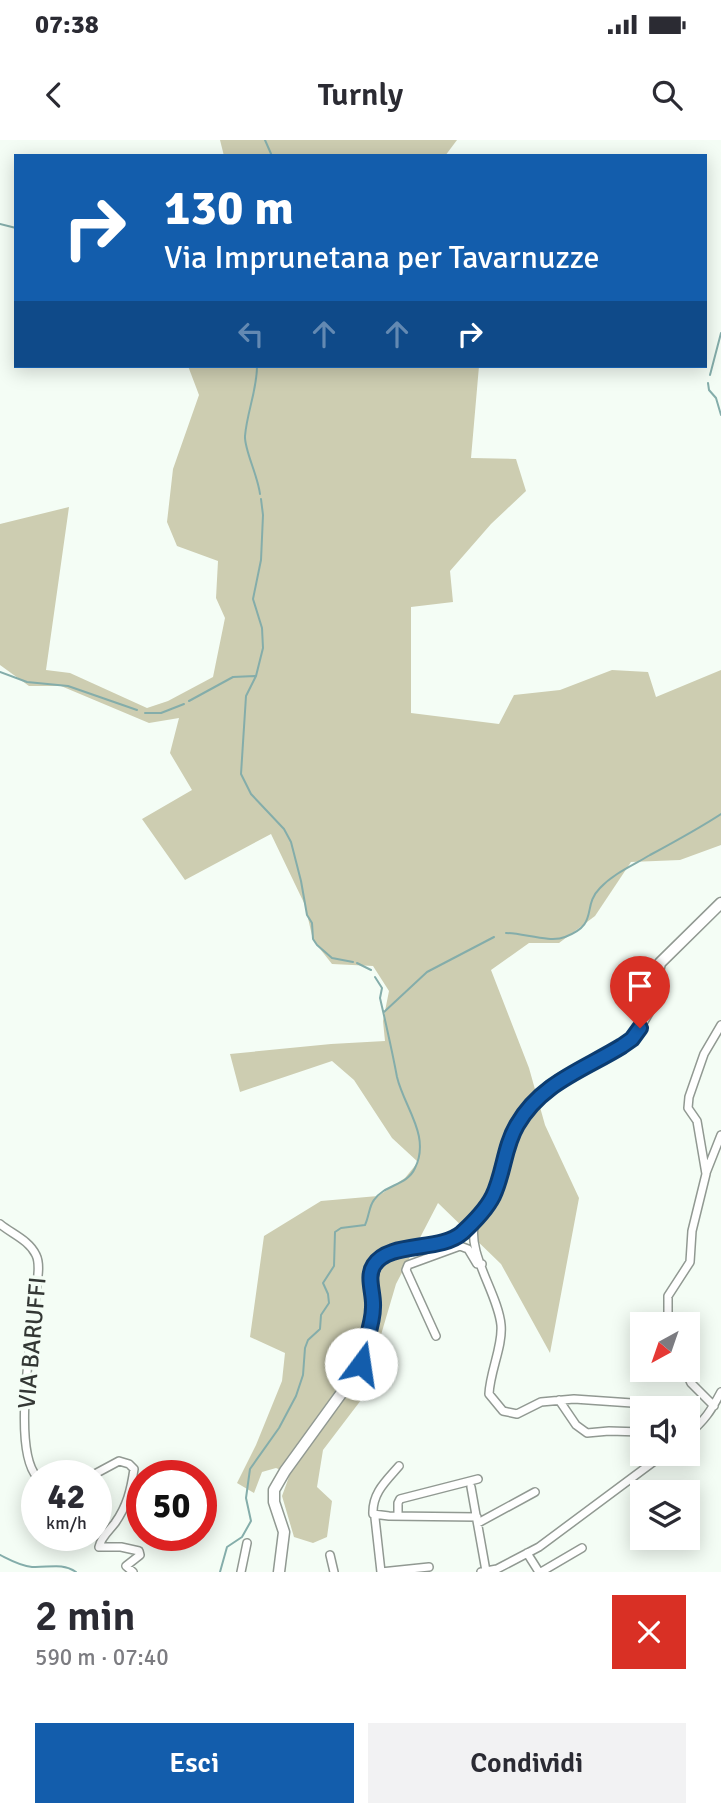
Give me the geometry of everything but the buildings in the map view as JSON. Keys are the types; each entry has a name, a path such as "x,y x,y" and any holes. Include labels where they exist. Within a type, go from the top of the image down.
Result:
{"main road":[{"path":"279,1572 284,1532 274,1502 274,1490 343,1391 360,1373 373,1308 370,1275 372,1267 380,1257 388,1254 428,1250 468,1238 476,1219 492,1197 510,1138 530,1106 558,1080 611,1053 635,1036 649,1010 660,963 721,903"}],"street":[{"path":"706,1174 697,1121 688,1108 688,1103 704,1054 721,1025"},
{"path":"667,1312 668,1296 690,1262 692,1231 706,1174 721,1135"},
{"name":"VIA BARUFFI","path":"0,1224 29,1244 38,1257 37,1290 24,1395 29,1460"},
{"path":"468,1238 482,1264 501,1326 499,1345 489,1377 489,1394 503,1411 517,1414 541,1402 574,1399 630,1403"},
{"path":"436,1336 406,1270 428,1250 460,1246 468,1249 477,1264 482,1264"},
{"path":"691,1382 717,1406"},
{"path":"700,1425 717,1406 720,1393"},
{"path":"559,1400 576,1425 587,1433 630,1432"},
{"path":"112,1465 119,1461 134,1469 130,1497 112,1527"},
{"path":"399,1466 375,1494 373,1514 478,1520 535,1492"},
{"path":"471,1487 484,1571 497,1569 527,1553 647,1466"},
{"path":"398,1516 400,1499 478,1479"},
{"path":"375,1518 381,1572 429,1567"},
{"path":"241,1572 247,1543"},
{"path":"112,1546 139,1551 140,1555 126,1566 133,1572"},
{"path":"527,1553 540,1572 582,1548"},
{"path":"330,1555 334,1572"}],"green space":[{"path":"220,140 457,140 446,154 224,154"},
{"path":"189,368 479,368 471,458 516,459 526,491 491,524 450,571 453,602 411,607 411,713 499,724 514,695 560,690 612,670 648,672 656,697 721,670 721,845 680,860 631,862 595,916 559,943 529,943 491,970 529,1068 545,1125 579,1198 550,1353 501,1264 438,1203 396,1284 378,1345 374,1383 323,1450 317,1487 332,1501 327,1537 313,1543 294,1537 282,1496 290,1474 276,1468 262,1472 254,1493 237,1483 282,1381 285,1353 250,1337 264,1236 321,1201 378,1196 405,1178 418,1162 392,1138 354,1080 332,1061 240,1092 230,1054 385,1041 383,1021 389,991 373,966 332,964 313,940 305,905 271,834 185,880 142,819 192,790 170,753 179,718 149,723 61,686 29,686 0,665 0,524 69,507 46,670 70,673 147,708 168,701 213,677 225,618 216,598 218,561 177,546 167,522 173,469 199,395"}],"waterway":[{"path":"265,140 271,154"},
{"path":"0,224 14,228"},
{"path":"710,375 721,333"},
{"path":"257,368 245,436 260,494"},
{"path":"708,383 721,415"},
{"path":"261,499 261,560 253,599 262,628 263,648 256,676 246,696 241,774 251,794 284,829 291,842 307,915 312,923 313,939 332,958 353,962"},
{"path":"0,672 27,682 68,686 137,710"},
{"path":"189,701 233,677 255,676"},
{"path":"145,713 161,713 184,704"},
{"path":"506,933 559,939 576,932 586,921 594,895 606,883 721,814"},
{"path":"384,1012 427,972 494,937"},
{"path":"357,963 371,970"},
{"path":"220,1572 227,1547 242,1537 251,1521 246,1498 250,1469 279,1428 296,1396 303,1375 305,1348 308,1340 320,1329 321,1315 329,1303 323,1283 334,1266 335,1232 341,1228 365,1225 374,1200 407,1178 415,1168 419,1156 418,1133 400,1088 380,998 382,988 375,977"},
{"path":"0,1555 28,1566 60,1566 76,1572"}],"route":[{"path":"361,1364 372,1318 370,1275 375,1262 388,1254 439,1243 460,1235 479,1216 492,1197 510,1138 530,1106 558,1080 611,1053 632,1039 640,1028"}]}
